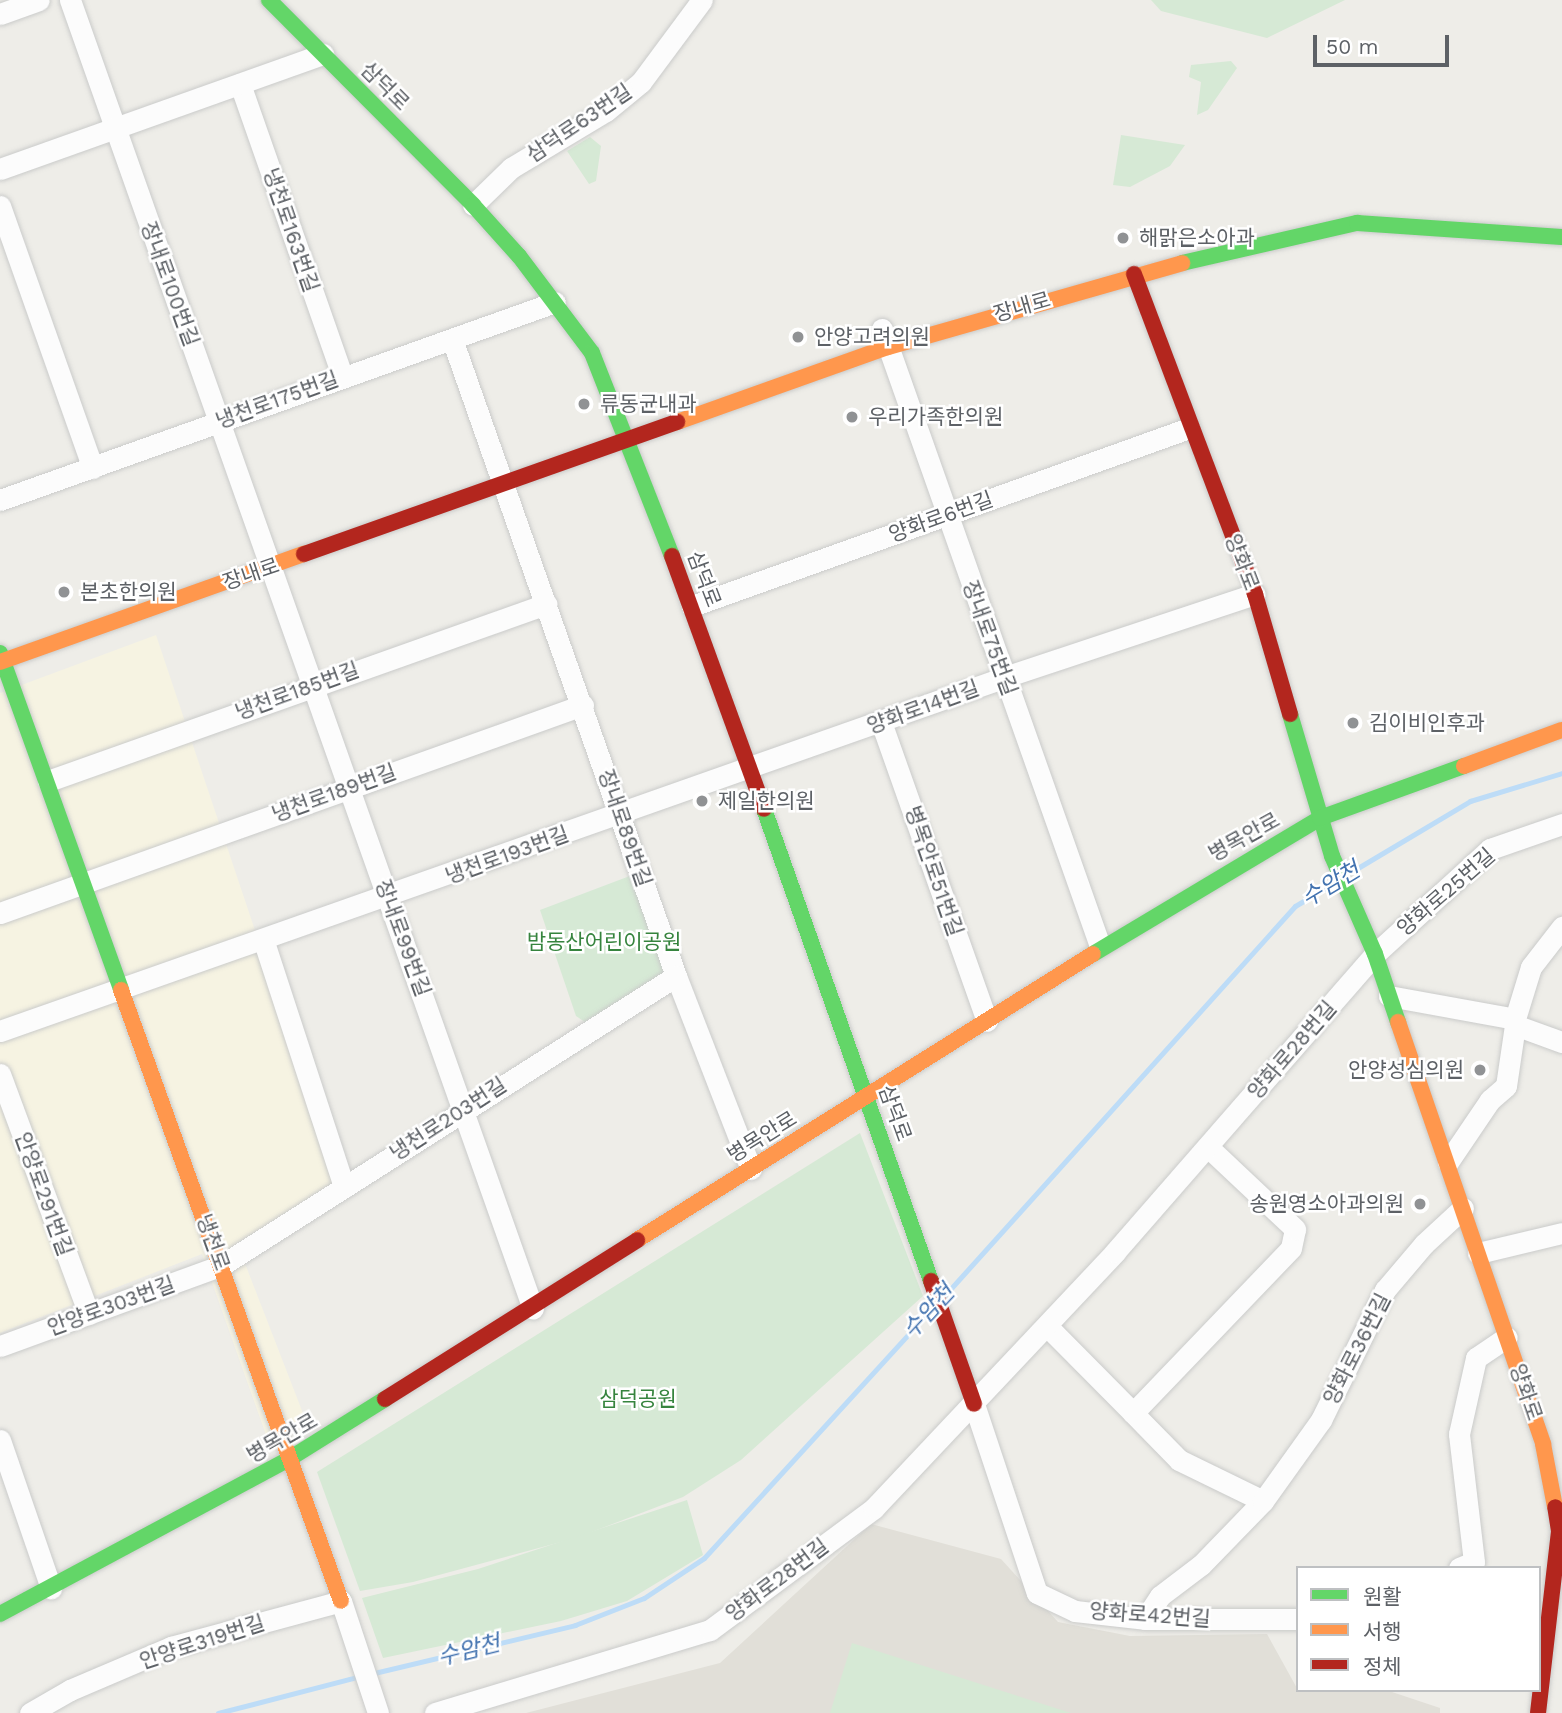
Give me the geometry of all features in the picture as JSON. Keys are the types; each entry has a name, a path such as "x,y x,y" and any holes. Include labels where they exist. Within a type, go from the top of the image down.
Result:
{"street":[{"path":"0,14 39,0"},
{"name":"장내로100번길","path":"70,0 272,567"},
{"name":"삼덕로","path":"269,0 473,205 555,302 592,353 629,440 692,606 974,1404"},
{"name":"삼덕로63번길","path":"473,205 511,168 606,111 640,82 702,0"},
{"path":"0,169 323,54"},
{"name":"냉천로163번길","path":"240,84 342,376"},
{"path":"0,206 93,468"},
{"name":"장내로","path":"1,659 272,567 629,440 885,338 1134,274 1357,223 1562,237"},
{"name":"양화로","path":"1134,274 1189,428 1255,594 1332,856 1357,906 1375,954 1559,1492 1559,1531 1541,1687"},
{"name":"냉천로175번길","path":"0,500 555,302"},
{"name":"장내로75번길","path":"885,338 1100,946"},
{"path":"452,339 502,486"},
{"name":"양화로6번길","path":"692,606 1189,428"},
{"name":"장내로89번길","path":"502,486 583,705 676,976 751,1169"},
{"name":"장내로99번길","path":"272,567 533,1309"},
{"name":"양화로14번길","path":"750,770 1005,677 1255,594"},
{"name":"냉천로185번길","path":"48,780 546,604"},
{"name":"냉천로","path":"1,659 48,780 341,1601"},
{"name":"냉천로189번길","path":"85,883 583,705"},
{"name":"병목안로51번길","path":"881,722 987,1021"},
{"name":"병목안로","path":"0,1614 289,1459 533,1309 987,1021 1100,946 1320,818 1562,730"},
{"name":"냉천로193번길","path":"123,990 750,770"},
{"name":"양화로25번길","path":"1375,954 1490,849 1562,824"},
{"path":"0,913 85,883"},
{"path":"1448,1161 1490,1100 1506,1086 1515,1022 1531,967 1562,927"},
{"path":"264,942 344,1188"},
{"name":"양화로28번길","path":"435,1713 710,1630 874,1508 1047,1326 1208,1147 1375,954"},
{"name":"냉천로203번길","path":"222,1265 464,1108 676,976"},
{"path":"0,1031 123,990"},
{"path":"1389,996 1515,1022 1562,1042"},
{"name":"안양로291번길","path":"0,1074 89,1314"},
{"path":"1133,1413 1291,1248 1295,1229 1208,1147"},
{"name":"양화로36번길","path":"1144,1619 1160,1595 1201,1565 1263,1501 1321,1420 1385,1290 1424,1244 1463,1208"},
{"path":"1478,1253 1559,1227"},
{"name":"안양로303번길","path":"0,1346 222,1265"},
{"path":"1047,1326 1179,1461 1263,1501"},
{"path":"1464,1566 1474,1562 1459,1434 1476,1359 1507,1337"},
{"name":"양화로42번길","path":"974,1404 1037,1593 1075,1611 1144,1619 1296,1619"},
{"path":"0,1440 51,1587"},
{"path":"341,1601 376,1708"},
{"name":"안양로319번길","path":"30,1713 71,1690 171,1647 341,1601"},
{"name":"양화로","path":"1538,1713 1540,1692"}],"shaded area":[{"path":"156,635 339,1181 237,1243 306,1421 266,1435 202,1254 0,1333 0,693"},
{"path":"871,1524 1001,1559 1058,1622 1130,1636 1267,1634 1296,1686 1296,1692 1392,1692 1440,1708 1440,1713 526,1713 720,1663"}],"green space":[{"path":"1151,0 1345,0 1267,38 1161,11"},
{"path":"1231,61 1237,68 1208,110 1197,115 1201,82 1189,77 1191,65"},
{"path":"1121,135 1185,145 1170,166 1130,187 1113,185"},
{"path":"590,137 601,146 596,181 589,184 567,151"},
{"name":"밤동산어린이공원","path":"635,874 666,967 663,978 585,1022 576,1016 540,910"},
{"name":"삼덕공원","path":"860,1133 923,1296 741,1460 683,1497 576,1538 413,1582 360,1591 317,1472"},
{"path":"687,1500 703,1555 627,1601 561,1621 383,1658 362,1598 478,1569"},
{"path":"852,1643 1071,1713 830,1713"}],"waterway":[{"name":"수암천","path":"1351,872 1470,801 1562,773"},
{"name":"수암천","path":"945,1295 1295,906 1334,883"},
{"name":"수암천","path":"370,1674 575,1625 644,1598 704,1558 929,1312"},
{"name":"수암천","path":"218,1713 361,1676"}],"traffic: fast":[{"path":"269,0 473,205 519,256 592,353 672,556"},
{"path":"1182,263 1357,223 1562,237"},
{"path":"0,653 121,990"},
{"path":"1290,714 1332,856 1375,954 1398,1022"},
{"path":"1093,954 1320,818 1464,766"},
{"path":"764,809 931,1281"},
{"path":"0,1614 289,1459 385,1399"}],"traffic: slow":[{"path":"677,422 888,347 1182,263"},
{"path":"0,662 304,554"},
{"path":"1464,766 1562,730"},
{"path":"637,1240 1093,954"},
{"path":"121,990 341,1601"},
{"path":"1398,1022 1543,1444 1555,1507"}],"traffic: jam":[{"path":"1134,274 1255,594 1290,714"},
{"path":"304,554 677,422"},
{"path":"672,556 764,809"},
{"path":"385,1399 637,1240"},
{"path":"931,1281 974,1404"},
{"path":"1541,1687 1559,1531 1555,1507"},
{"path":"1538,1713 1540,1692"}],"place":[{"name":"해맑은소아과","path":"1123,238"},
{"name":"안양고려의원","path":"798,337"},
{"name":"류동균내과","path":"584,404"},
{"name":"우리가족한의원","path":"852,417"},
{"name":"본초한의원","path":"64,592"},
{"name":"김이비인후과","path":"1353,723"},
{"name":"제일한의원","path":"702,801"},
{"name":"안양성심의원","path":"1480,1070"},
{"name":"송원영소아과의원","path":"1420,1204"}]}
